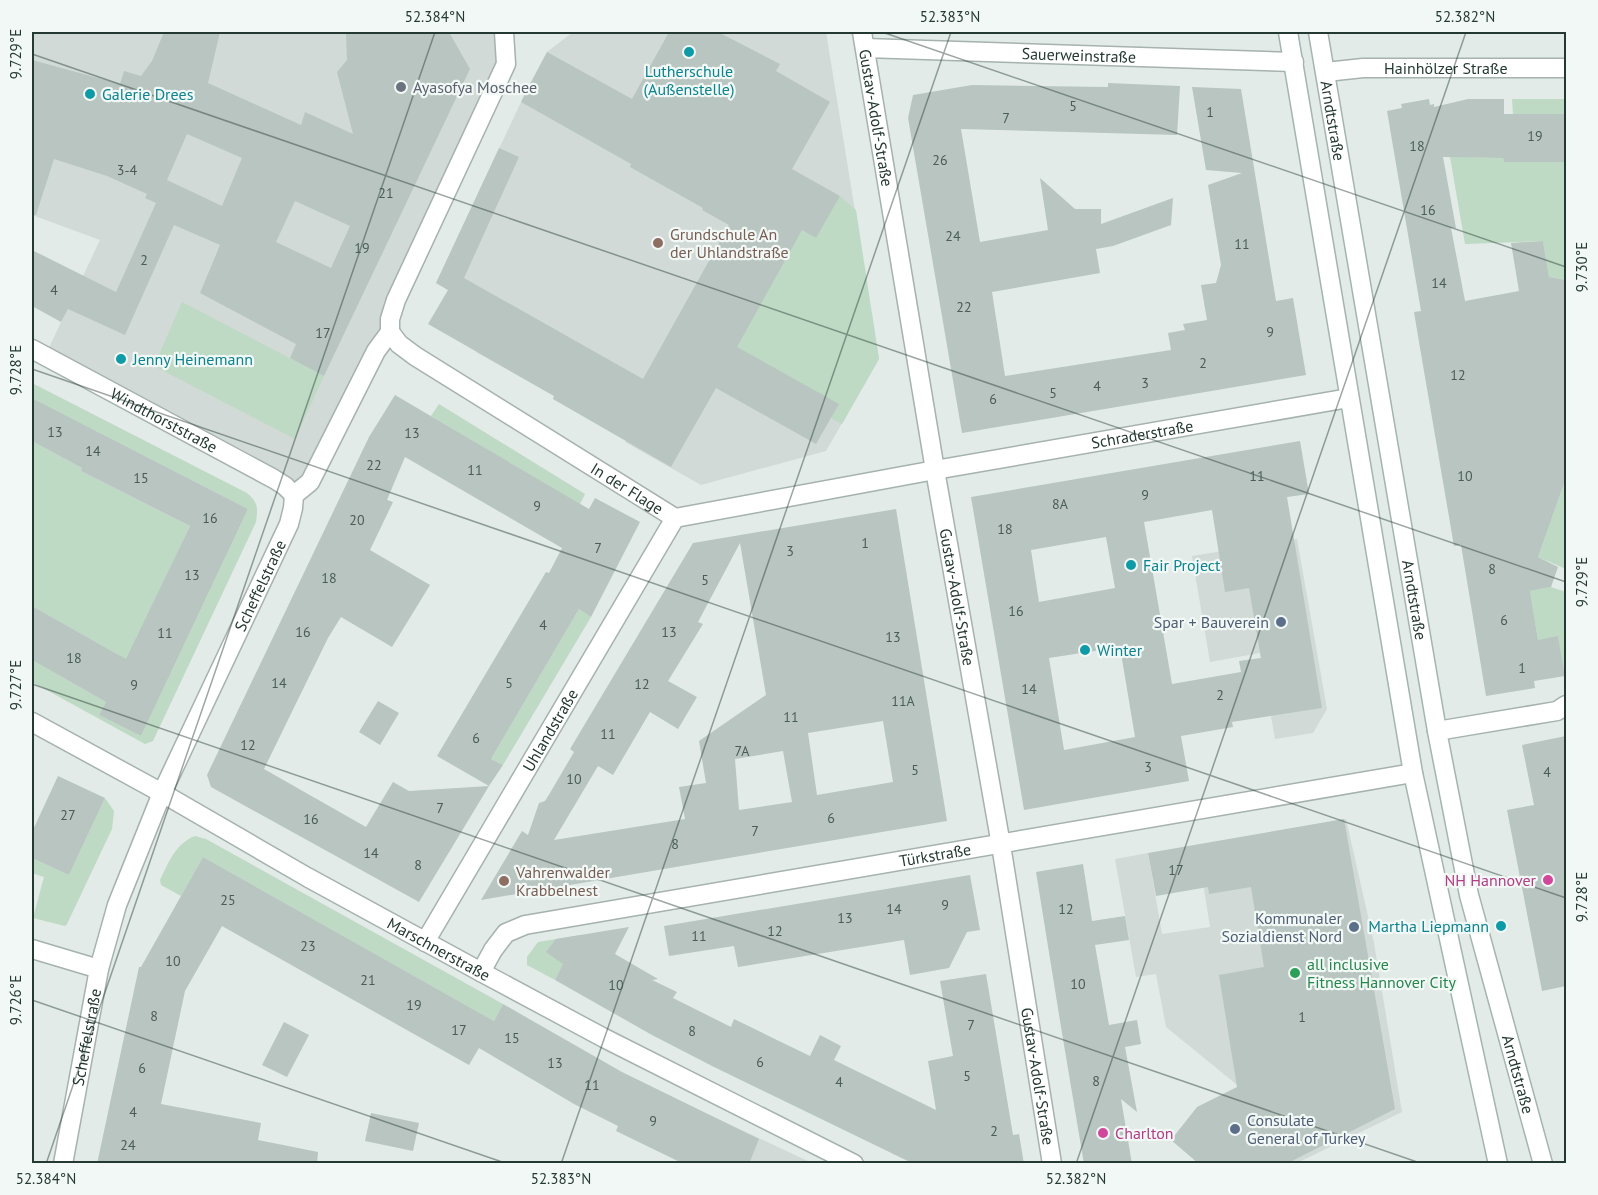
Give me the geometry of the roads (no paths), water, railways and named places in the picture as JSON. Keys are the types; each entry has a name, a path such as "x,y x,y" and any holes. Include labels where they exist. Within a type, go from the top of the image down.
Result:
{"street":[{"path":"294,495 310,482 376,351 390,332 390,319 396,300 506,64 504,32"},
{"name":"Arndtstraße","path":"1288,32 1413,773 1498,1164"},
{"name":"Arndtstraße","path":"1318,32 1437,731 1469,895 1542,1163"},
{"name":"Sauerweinstraße","path":"863,40 1294,62"},
{"name":"Gustav-Adolf-Straße","path":"863,40 1001,845 1052,1164"},
{"name":"Hainhölzer Straße","path":"1326,72 1363,68 1566,68"},
{"name":"In der Flage","path":"390,332 399,344 415,356 675,518 935,470"},
{"name":"Windthorststraße","path":"32,349 263,473 285,486 294,495"},
{"name":"Schraderstraße","path":"935,470 1349,399"},
{"name":"Scheffelstraße","path":"63,1164 99,969 117,905 162,793 289,524 294,495"},
{"name":"Uhlandstraße","path":"425,942 675,518"},
{"path":"1437,731 1557,711 1566,705"},
{"name":"Marschnerstraße","path":"32,722 425,942 604,1038 854,1164"},
{"name":"Türkstraße","path":"481,972 506,933 525,925 1413,773"},
{"path":"32,949 99,969"}],"place":[{"name":"Lutherschule (Außenstelle)","path":"689,52"},
{"name":"Ayasofya Moschee","path":"401,87"},
{"name":"Galerie Drees","path":"90,94"},
{"name":"Grundschule An der Uhlandstraße","path":"658,243"},
{"name":"Jenny Heinemann","path":"121,359"},
{"name":"Fair Project","path":"1131,565"},
{"name":"Spar + Bauverein","path":"1281,622"},
{"name":"Winter","path":"1085,650"},
{"name":"NH Hannover","path":"1548,880"},
{"name":"Vahrenwalder Krabbelnest","path":"504,881"},
{"name":"Martha Liepmann","path":"1501,926"},
{"name":"Kommunaler Sozialdienst Nord","path":"1354,927"},
{"name":"all inclusive Fitness Hannover City","path":"1295,973"},
{"name":"Consulate General of Turkey","path":"1235,1129"},
{"name":"Charlton","path":"1103,1133"}]}
